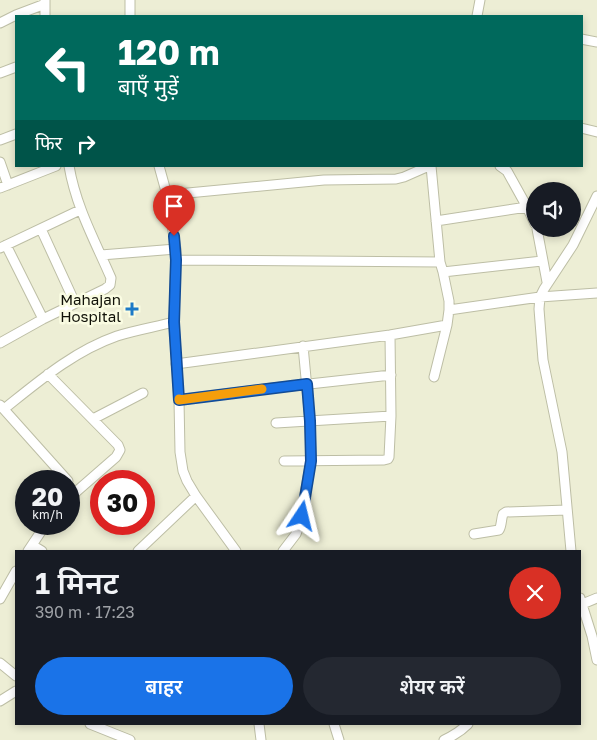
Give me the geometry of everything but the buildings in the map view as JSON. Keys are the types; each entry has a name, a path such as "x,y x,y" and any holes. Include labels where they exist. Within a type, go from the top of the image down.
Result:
{"street":[{"path":"130,0 130,15"},
{"path":"480,0 480,15"},
{"path":"16,15 45,2 46,15"},
{"path":"0,23 15,16"},
{"path":"583,39 597,42"},
{"path":"0,73 15,67"},
{"path":"583,128 597,132"},
{"path":"0,140 15,134"},
{"path":"0,162 4,186 53,167"},
{"path":"0,343 110,285 111,278 80,210 69,167"},
{"path":"159,167 167,195 176,249 174,322 180,452 183,471 196,496 235,550"},
{"path":"167,195 324,180 385,180 404,177 428,167"},
{"path":"430,167 440,262 449,301 447,325 434,377"},
{"path":"505,168 526,205"},
{"path":"571,550 562,452 543,360 539,310 540,297 547,282 573,245 597,196"},
{"path":"436,221 526,207"},
{"path":"43,319 3,247 80,210"},
{"path":"41,229 75,303"},
{"path":"538,237 547,282"},
{"path":"101,255 176,249"},
{"path":"176,260 440,262"},
{"path":"443,272 542,261"},
{"path":"449,310 540,297 597,292"},
{"path":"57,470 2,407 81,353 118,336 174,322"},
{"path":"176,364 390,335 447,325"},
{"path":"284,461 388,459 390,457 390,335"},
{"path":"284,550 296,534 299,526 311,461 310,421 303,346"},
{"path":"48,374 118,445 120,450 116,457 80,488"},
{"path":"179,400 391,375"},
{"path":"93,419 143,392"},
{"path":"276,423 391,416"},
{"path":"139,550 196,496"},
{"path":"474,534 499,530 503,514 506,512 568,510"},
{"path":"30,548 39,535"},
{"path":"0,599 15,573"},
{"path":"581,602 597,598"},
{"path":"581,605 592,636 597,660"},
{"path":"0,662 15,675"},
{"path":"0,701 15,692"},
{"path":"92,725 113,736 130,740"},
{"path":"260,725 261,740"},
{"path":"334,725 339,740"},
{"path":"444,740 463,730 467,725"}],"slow traffic":[{"path":"179,399 262,389"}],"place":[{"name":"Mahajan Hospital","path":"132,309"}],"route":[{"path":"174,236 176,260 174,322 179,400 307,384 311,461 302,516"}]}
